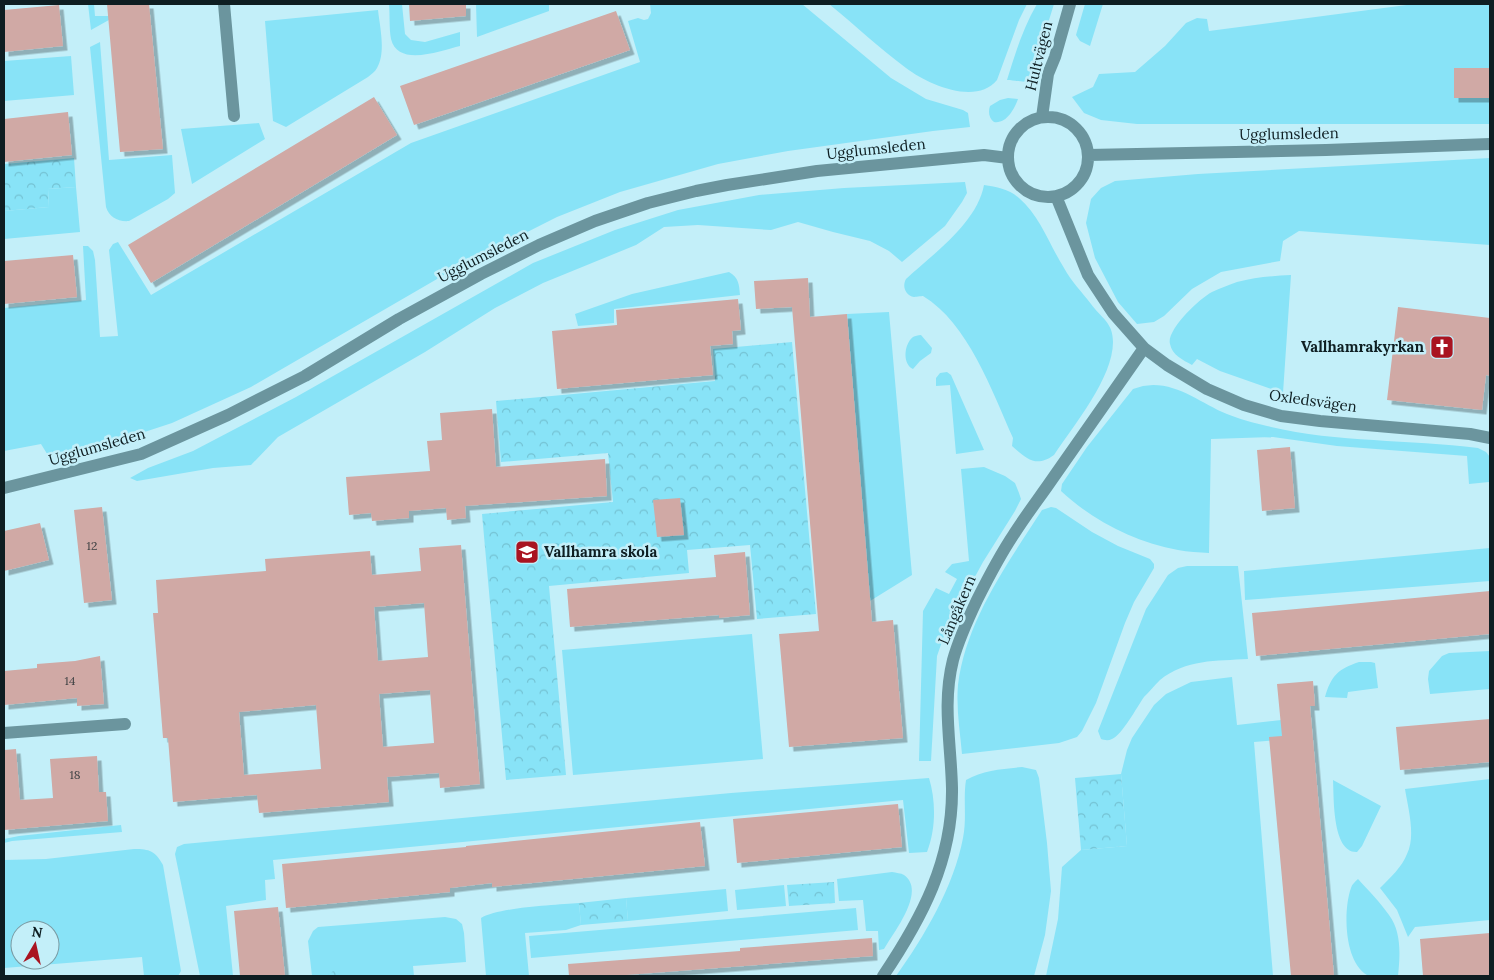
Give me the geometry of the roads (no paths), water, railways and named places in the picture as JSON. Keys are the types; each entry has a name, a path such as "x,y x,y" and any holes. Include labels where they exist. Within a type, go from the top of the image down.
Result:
{"street":[{"path":"224,4 234,116"},
{"name":"Hultvägen","path":"1042,117 1048,74 1056,57 1070,4"},
{"path":"1042,117 1056,117 1074,126 1082,136 1088,155 1085,170 1078,183 1056,196 1035,194 1021,186 1012,173 1008,158 1010,143 1018,131 1029,122 1042,117"},
{"name":"Ugglumsleden","path":"1088,155 1326,150 1490,144"},
{"name":"Ugglumsleden","path":"4,488 141,454 219,419 305,376 398,319 539,245 595,221 639,206 696,191 817,172 984,155 1008,158"},
{"name":"Oxledsvägen","path":"1056,196 1088,275 1113,313 1144,348 1167,365 1207,389 1244,405 1281,416 1470,434 1490,438"},
{"name":"Långåkern","path":"884,976 917,922 939,871 947,842 952,811 947,717 948,688 953,660 962,631 988,578 1013,535 1144,348"},
{"path":"4,733 124,724"}],"place":[{"name":"Vallhamrakyrkan","path":"1442,347"},
{"name":"Vallhamra skola","path":"527,552"}]}
